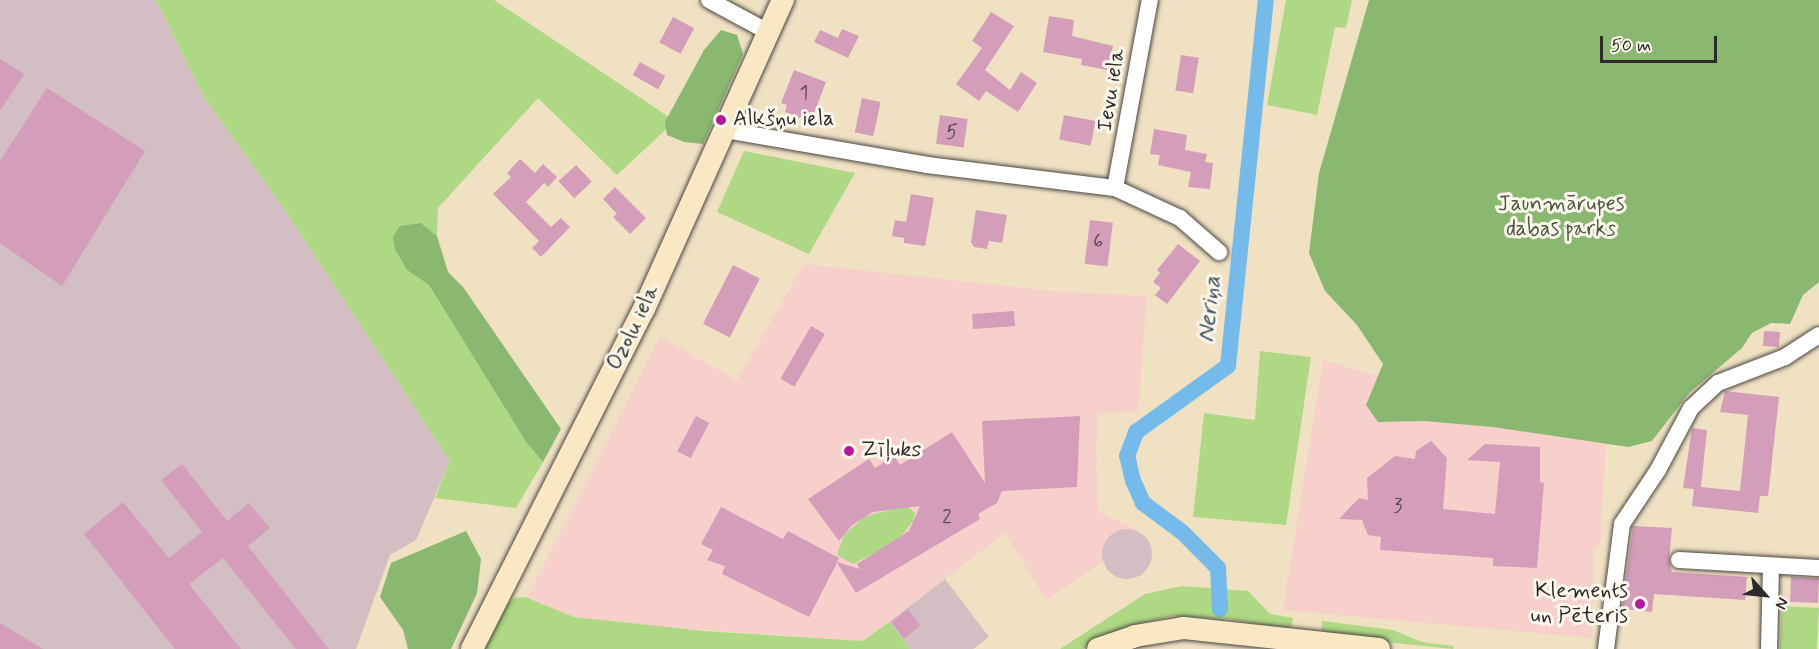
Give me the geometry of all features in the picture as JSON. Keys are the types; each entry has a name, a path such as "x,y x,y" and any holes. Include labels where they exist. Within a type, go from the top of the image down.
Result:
{"main road":[{"name":"Ozolu iela","path":"472,649 644,309 783,0"},
{"path":"1098,649 1135,636 1184,628 1379,649"}],"street":[{"path":"709,0 770,33"},
{"name":"Ievu iela","path":"1115,188 1150,0"},
{"path":"725,130 927,165 1115,188 1180,218 1219,252"},
{"path":"1606,649 1622,524 1658,470 1691,408 1718,383 1785,357 1819,335"},
{"path":"1679,561 1819,568"},
{"path":"1769,649 1771,566"}],"shaded area":[{"path":"0,0 156,0 204,97 285,210 450,461 416,540 390,555 356,649 0,649"},
{"name":"Zīļuks","path":"804,264 1063,292 1147,296 1138,412 1098,413 1096,454 1099,512 1142,532 1134,530 1105,542 1102,562 1046,600 1005,533 863,641 517,617 660,337 737,380"},
{"path":"1323,360 1606,441 1600,547 1594,548 1592,638 1283,610"},
{"path":"1127,529 1141,533 1148,540 1152,554 1148,568 1141,575 1127,579 1113,575 1106,568 1102,554 1106,540 1113,533"},
{"path":"945,579 989,637 973,649 910,649 889,622"}],"green space":[{"path":"156,0 494,0 675,121 617,175 538,98 438,208 437,236 421,223 407,270 429,285 526,442 543,462 516,508 435,498 450,461 285,210 204,97"},
{"path":"1286,0 1352,0 1346,28 1335,27 1317,115 1267,105"},
{"name":"Jaunmārupes dabas parks","path":"1369,0 1819,0 1819,282 1803,295 1790,324 1771,323 1752,333 1742,348 1689,393 1652,441 1628,447 1493,427 1424,421 1378,422 1366,405 1383,364 1357,325 1325,291 1309,253 1319,173"},
{"path":"721,30 737,35 743,54 703,144 684,142 667,135 665,122 704,50"},
{"path":"744,151 855,173 809,254 717,212"},
{"path":"421,223 437,236 448,272 463,287 561,429 543,462 526,442 429,285 407,270 395,249 393,237 400,226"},
{"path":"1260,351 1311,357 1286,525 1193,517 1204,413 1255,420"},
{"path":"907,506 915,513 913,521 896,542 853,564 837,555 844,535 865,516"},
{"path":"466,531 481,559 477,593 451,649 408,649 403,630 380,597 391,563"},
{"path":"1182,586 1248,591 1270,614 1293,618 1292,626 1288,629 1229,619 1172,616 1128,626 1083,649 1060,649 1145,594"},
{"path":"525,597 574,617 704,631 863,641 889,622 910,649 482,649 504,607 514,598"},
{"path":"1782,606 1819,608 1817,649 1780,649"},
{"path":"1322,621 1393,630 1422,642 1454,646 1453,649 1321,635"}],"building":[{"path":"991,12 1014,26 985,70 1010,90 1021,72 1037,83 1018,112 986,91 979,101 956,84 982,48 972,41"},
{"path":"1049,16 1074,20 1072,36 1113,46 1107,70 1081,65 1082,59 1043,52"},
{"path":"673,17 694,28 681,54 659,43"},
{"path":"842,29 859,36 848,58 814,42 820,30 838,38"},
{"path":"1181,55 1199,58 1193,93 1175,91"},
{"path":"0,59 24,74 0,111"},
{"path":"640,62 665,76 658,89 633,75"},
{"path":"794,70 826,82 813,116 803,112 800,118 785,112 787,105 781,103"},
{"path":"47,88 145,151 62,286 0,243 0,161"},
{"path":"862,98 881,102 873,136 855,132"},
{"path":"940,115 968,119 964,148 936,144"},
{"path":"1064,115 1095,121 1091,146 1059,140"},
{"path":"1154,129 1187,135 1185,150 1207,154 1205,162 1213,163 1210,189 1188,187 1191,172 1158,165 1160,155 1150,154"},
{"path":"520,159 535,173 543,164 557,177 548,187 544,183 526,202 551,227 561,218 570,227 541,257 532,248 539,241 493,194 511,177 507,173"},
{"path":"576,165 592,182 574,198 558,181"},
{"path":"615,187 646,218 630,234 613,217 617,214 603,199"},
{"path":"911,194 934,198 925,246 904,243 904,238 892,236 895,220 906,222"},
{"path":"976,210 1007,215 1002,243 989,241 987,249 974,247 971,242"},
{"path":"1090,220 1113,223 1107,266 1085,264"},
{"path":"1178,244 1200,261 1167,304 1155,295 1161,288 1153,282 1160,273 1157,270"},
{"path":"733,265 760,279 730,337 703,324"},
{"path":"1014,311 1015,326 973,329 972,314"},
{"path":"811,326 825,334 794,387 780,379"},
{"path":"1764,331 1780,332 1779,347 1763,346"},
{"path":"1725,391 1779,397 1768,496 1760,496 1758,513 1692,506 1694,489 1683,488 1692,428 1707,430 1701,487 1740,491 1748,415 1720,412"},
{"path":"696,416 709,423 690,458 677,451"},
{"path":"1080,416 1077,487 1002,491 997,503 978,514 980,519 856,593 837,563 809,617 722,574 725,566 707,560 713,550 701,544 721,507 783,539 788,531 839,558 837,562 860,569 857,564 909,531 920,506 873,512 852,525 839,541 808,499 869,459 875,468 894,456 900,465 952,432 985,483 982,421"},
{"path":"1431,441 1447,458 1443,509 1495,514 1500,462 1467,460 1485,444 1540,447 1540,482 1544,483 1537,568 1493,566 1493,558 1380,550 1381,537 1368,535 1362,520 1339,519 1359,498 1368,500 1367,478 1395,456 1415,459 1416,451"},
{"path":"182,464 227,521 249,503 270,528 248,546 329,649 296,649 223,558 189,584 241,649 175,649 84,534 123,502 169,558 202,532 161,480"},
{"path":"1633,526 1672,528 1669,560 1672,572 1747,577 1745,600 1654,594 1652,612 1622,609"},
{"path":"1791,577 1819,578 1818,603 1790,602"},
{"path":"908,609 921,626 904,638 891,622"},
{"path":"0,623 43,649 0,649"}],"waterway":[{"name":"Neriņa","path":"1220,609 1218,568 1182,532 1143,503 1133,481 1127,456 1136,432 1228,366 1266,0"}],"place":[{"name":"Alkšņu iela","path":"721,120"},
{"name":"Zīļuks","path":"849,451"},
{"name":"Klements un Pēteris","path":"1640,604"}]}
